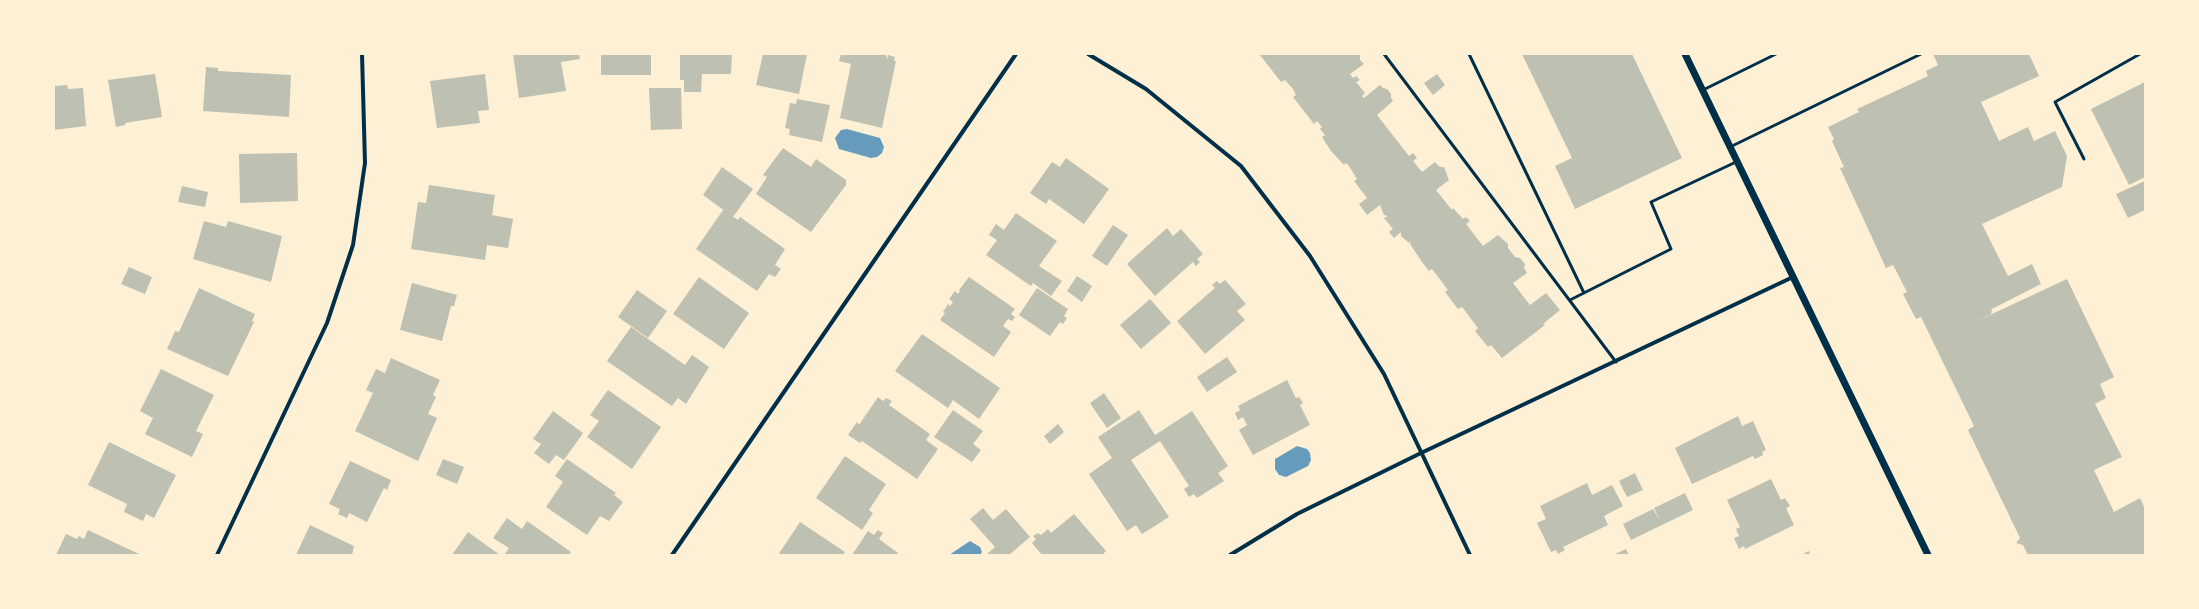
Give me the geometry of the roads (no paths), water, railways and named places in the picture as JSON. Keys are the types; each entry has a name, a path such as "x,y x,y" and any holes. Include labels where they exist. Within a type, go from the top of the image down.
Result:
{"street":[{"path":"217,555 327,324 353,246 365,163 362,54"},
{"path":"672,555 1016,54"},
{"path":"1088,54 1146,89 1241,166 1310,256 1384,374 1470,555"},
{"path":"1685,54 1928,555"},
{"path":"1230,555 1297,514 1421,453 1793,277"}],"lane":[{"path":"1384,54 1616,362"},
{"path":"1469,54 1584,293"},
{"path":"1703,90 1776,54"},
{"path":"1730,147 1921,54"},
{"path":"2084,159 2055,102 2140,54"},
{"path":"1570,300 1671,249 1651,202 1737,161"}],"water":[{"path":"847,129 880,138 884,147 882,153 877,157 871,158 839,149 835,138 841,130"},
{"path":"1297,446 1307,449 1310,453 1311,460 1308,466 1286,477 1279,475 1275,469 1275,459"},
{"path":"970,541 980,547 982,552 980,555 949,555"}]}
